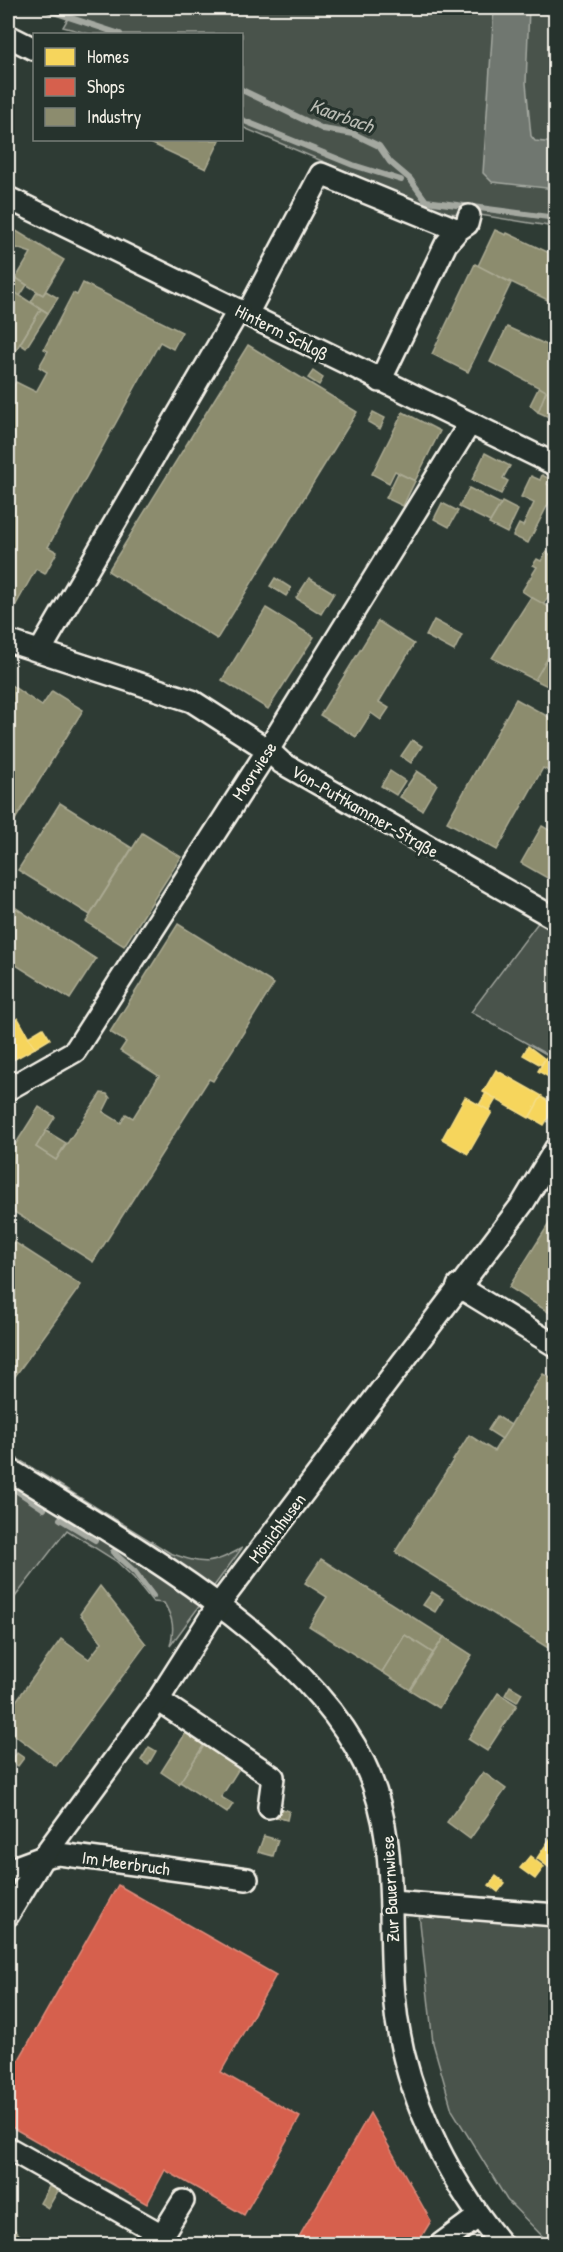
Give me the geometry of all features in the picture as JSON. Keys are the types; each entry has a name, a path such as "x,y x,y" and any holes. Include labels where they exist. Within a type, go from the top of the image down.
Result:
{"street":[{"path":"8,36 33,48"},
{"path":"40,651 243,312 321,174 463,223 446,244 380,381"},
{"name":"Hinterm Schloß","path":"8,198 555,465"},
{"name":"Moorwiese","path":"8,1089 75,1052 268,750 470,423"},
{"name":"Von-Puttkammer-Straße","path":"8,640 192,701 268,750 282,763 555,919"},
{"name":"Mönichhusen","path":"8,1915 43,1857 158,1700 219,1605 523,1203 555,1148"},
{"path":"458,1286 555,1346"},
{"name":"Zur Bauernwiese","path":"8,1469 219,1605 269,1646 330,1709 364,1763 388,1831 394,1995 400,2040 434,2140 479,2216 501,2244"},
{"path":"158,1700 273,1778 269,1807"},
{"name":"Im Meerbruch","path":"8,1870 43,1857 59,1854 248,1879"},
{"path":"392,1902 555,1916"},
{"path":"8,2148 162,2235 183,2201"},
{"path":"441,2244 479,2216"}],"shaded area":[{"path":"74,8 555,8 555,227 480,215 444,213 243,127 243,33 86,33 63,27"},
{"path":"494,8 529,8 526,83 531,136 535,141 555,143 555,189 492,182 483,173"},
{"path":"540,920 555,929 555,1059 471,1012"},
{"path":"8,1453 170,1553 191,1560 207,1562 215,1561 242,1548 170,1646 172,1624 164,1603 153,1602 134,1578 116,1561 67,1530 8,1606"},
{"path":"419,1913 555,1925 555,2244 550,2244 507,2200 452,2110 433,2043"}],"building: Homes":[{"path":"18,1018 35,1048 13,1060 8,1051 8,1024"},
{"path":"43,1028 50,1039 35,1048 28,1037"},
{"path":"528,1046 545,1059 541,1065 523,1055"},
{"path":"547,1056 556,1061 554,1080 538,1071"},
{"path":"496,1070 542,1096 529,1118 483,1092"},
{"path":"486,1093 496,1099 489,1111 479,1105"},
{"path":"465,1097 492,1112 468,1154 442,1139"},
{"path":"541,1097 556,1105 544,1125 530,1117"},
{"path":"556,1830 556,1871 555,1872 537,1858"},
{"path":"530,1856 544,1867 535,1879 520,1868"},
{"path":"496,1876 505,1883 498,1892 489,1885"}],"building: Shops":[{"path":"118,1885 276,1975 221,2072 300,2117 244,2215 165,2170 147,2204 8,2125 8,2079"},
{"path":"370,2113 431,2221 417,2244 295,2244"}],"building: Industry":[{"path":"146,141 220,141 206,169"},
{"path":"8,226 64,260 43,295 16,278 31,253 8,245"},
{"path":"495,230 506,235 507,233 556,256 556,304 478,266"},
{"path":"475,264 511,283 468,372 432,354"},
{"path":"16,278 27,285 20,296 9,289"},
{"path":"83,283 182,332 173,349 160,342 48,547 57,552 45,574 36,569 9,617 8,396 16,382 36,392 47,372 39,367 48,351 44,349 73,293 77,295"},
{"path":"8,288 41,309 8,363"},
{"path":"46,291 58,298 48,313 31,302 37,292 43,295"},
{"path":"41,309 48,313 26,348 20,344"},
{"path":"507,327 556,349 556,420 538,412 546,391 490,362"},
{"path":"248,345 357,412 217,639 108,571"},
{"path":"313,371 323,378 319,385 308,378"},
{"path":"539,387 546,391 538,412 530,405"},
{"path":"373,412 385,418 380,429 368,422"},
{"path":"403,412 440,431 415,481 395,471 389,483 372,474"},
{"path":"485,453 510,466 503,478 508,481 501,494 472,480"},
{"path":"398,473 415,481 403,506 386,498"},
{"path":"542,475 550,479 547,484 556,489 528,543 513,536 519,524 523,526 534,503 521,497 531,476 540,480"},
{"path":"469,488 501,504 490,522 459,507"},
{"path":"502,502 518,510 507,533 489,524"},
{"path":"442,503 458,511 449,527 434,519"},
{"path":"546,552 556,558 556,585 543,605 522,591 537,567 533,565 537,559 541,561"},
{"path":"275,578 291,588 286,596 270,586"},
{"path":"309,578 334,593 321,614 296,598"},
{"path":"531,597 556,611 556,647 535,680 492,658"},
{"path":"266,608 314,637 268,709 222,680"},
{"path":"434,620 462,635 454,651 426,636"},
{"path":"378,621 414,644 379,702 389,708 381,720 371,713 356,737 320,715"},
{"path":"556,647 556,690 535,680"},
{"path":"8,683 42,706 52,691 83,710 8,831"},
{"path":"516,699 556,721 556,775 543,768 497,850 447,822"},
{"path":"412,740 422,746 411,763 401,756"},
{"path":"390,771 405,781 396,795 381,786"},
{"path":"417,771 437,784 422,810 400,797"},
{"path":"60,803 132,848 90,915 18,870"},
{"path":"542,826 556,834 556,883 521,863"},
{"path":"142,833 181,857 124,946 86,922"},
{"path":"8,903 96,959 70,999 8,960"},
{"path":"178,924 274,984 213,1081 209,1079 93,1262 8,1208 8,1156 39,1107 55,1117 36,1147 56,1160 101,1093 107,1094 110,1098 103,1112 121,1123 126,1114 133,1118 159,1076 120,1051 126,1042 110,1032"},
{"path":"46,1131 66,1143 56,1160 36,1147"},
{"path":"550,1222 556,1226 556,1317 509,1287"},
{"path":"8,1238 81,1285 8,1386 8,1299 12,1293 8,1290"},
{"path":"543,1374 556,1381 556,1653 395,1552 469,1435 494,1451"},
{"path":"497,1416 511,1425 502,1439 488,1430"},
{"path":"321,1559 444,1637 433,1653 405,1635 382,1672 309,1626 327,1597 305,1583"},
{"path":"100,1586 146,1644 56,1766 8,1730 8,1712 61,1639 89,1659 102,1642 80,1614"},
{"path":"432,1592 443,1599 435,1612 423,1605"},
{"path":"405,1635 433,1653 410,1690 382,1672"},
{"path":"444,1637 472,1655 439,1708 410,1690"},
{"path":"510,1686 522,1693 517,1702 505,1695"},
{"path":"498,1693 517,1705 487,1751 468,1739"},
{"path":"187,1731 205,1743 179,1784 161,1772"},
{"path":"205,1744 240,1767 221,1797 233,1804 227,1813 180,1782"},
{"path":"149,1747 156,1751 148,1765 141,1760"},
{"path":"17,1753 24,1758 18,1766 11,1761"},
{"path":"483,1772 506,1789 470,1839 447,1822"},
{"path":"279,1808 289,1811 287,1820 276,1817"},
{"path":"264,1836 278,1840 273,1856 258,1852"},
{"path":"50,2185 59,2189 48,2208 40,2203"},
{"path":"8,2223 28,2244 8,2244"}],"waterway":[{"name":"Kaarbach","path":"41,8 117,33"},
{"name":"Kaarbach","path":"243,90 323,129 354,134 379,146 390,162 410,179 426,201 556,218"},
{"path":"243,120 353,165 401,180"},
{"path":"8,1485 44,1509"},
{"path":"60,1519 95,1540"},
{"path":"113,1552 135,1572 153,1596"}]}
